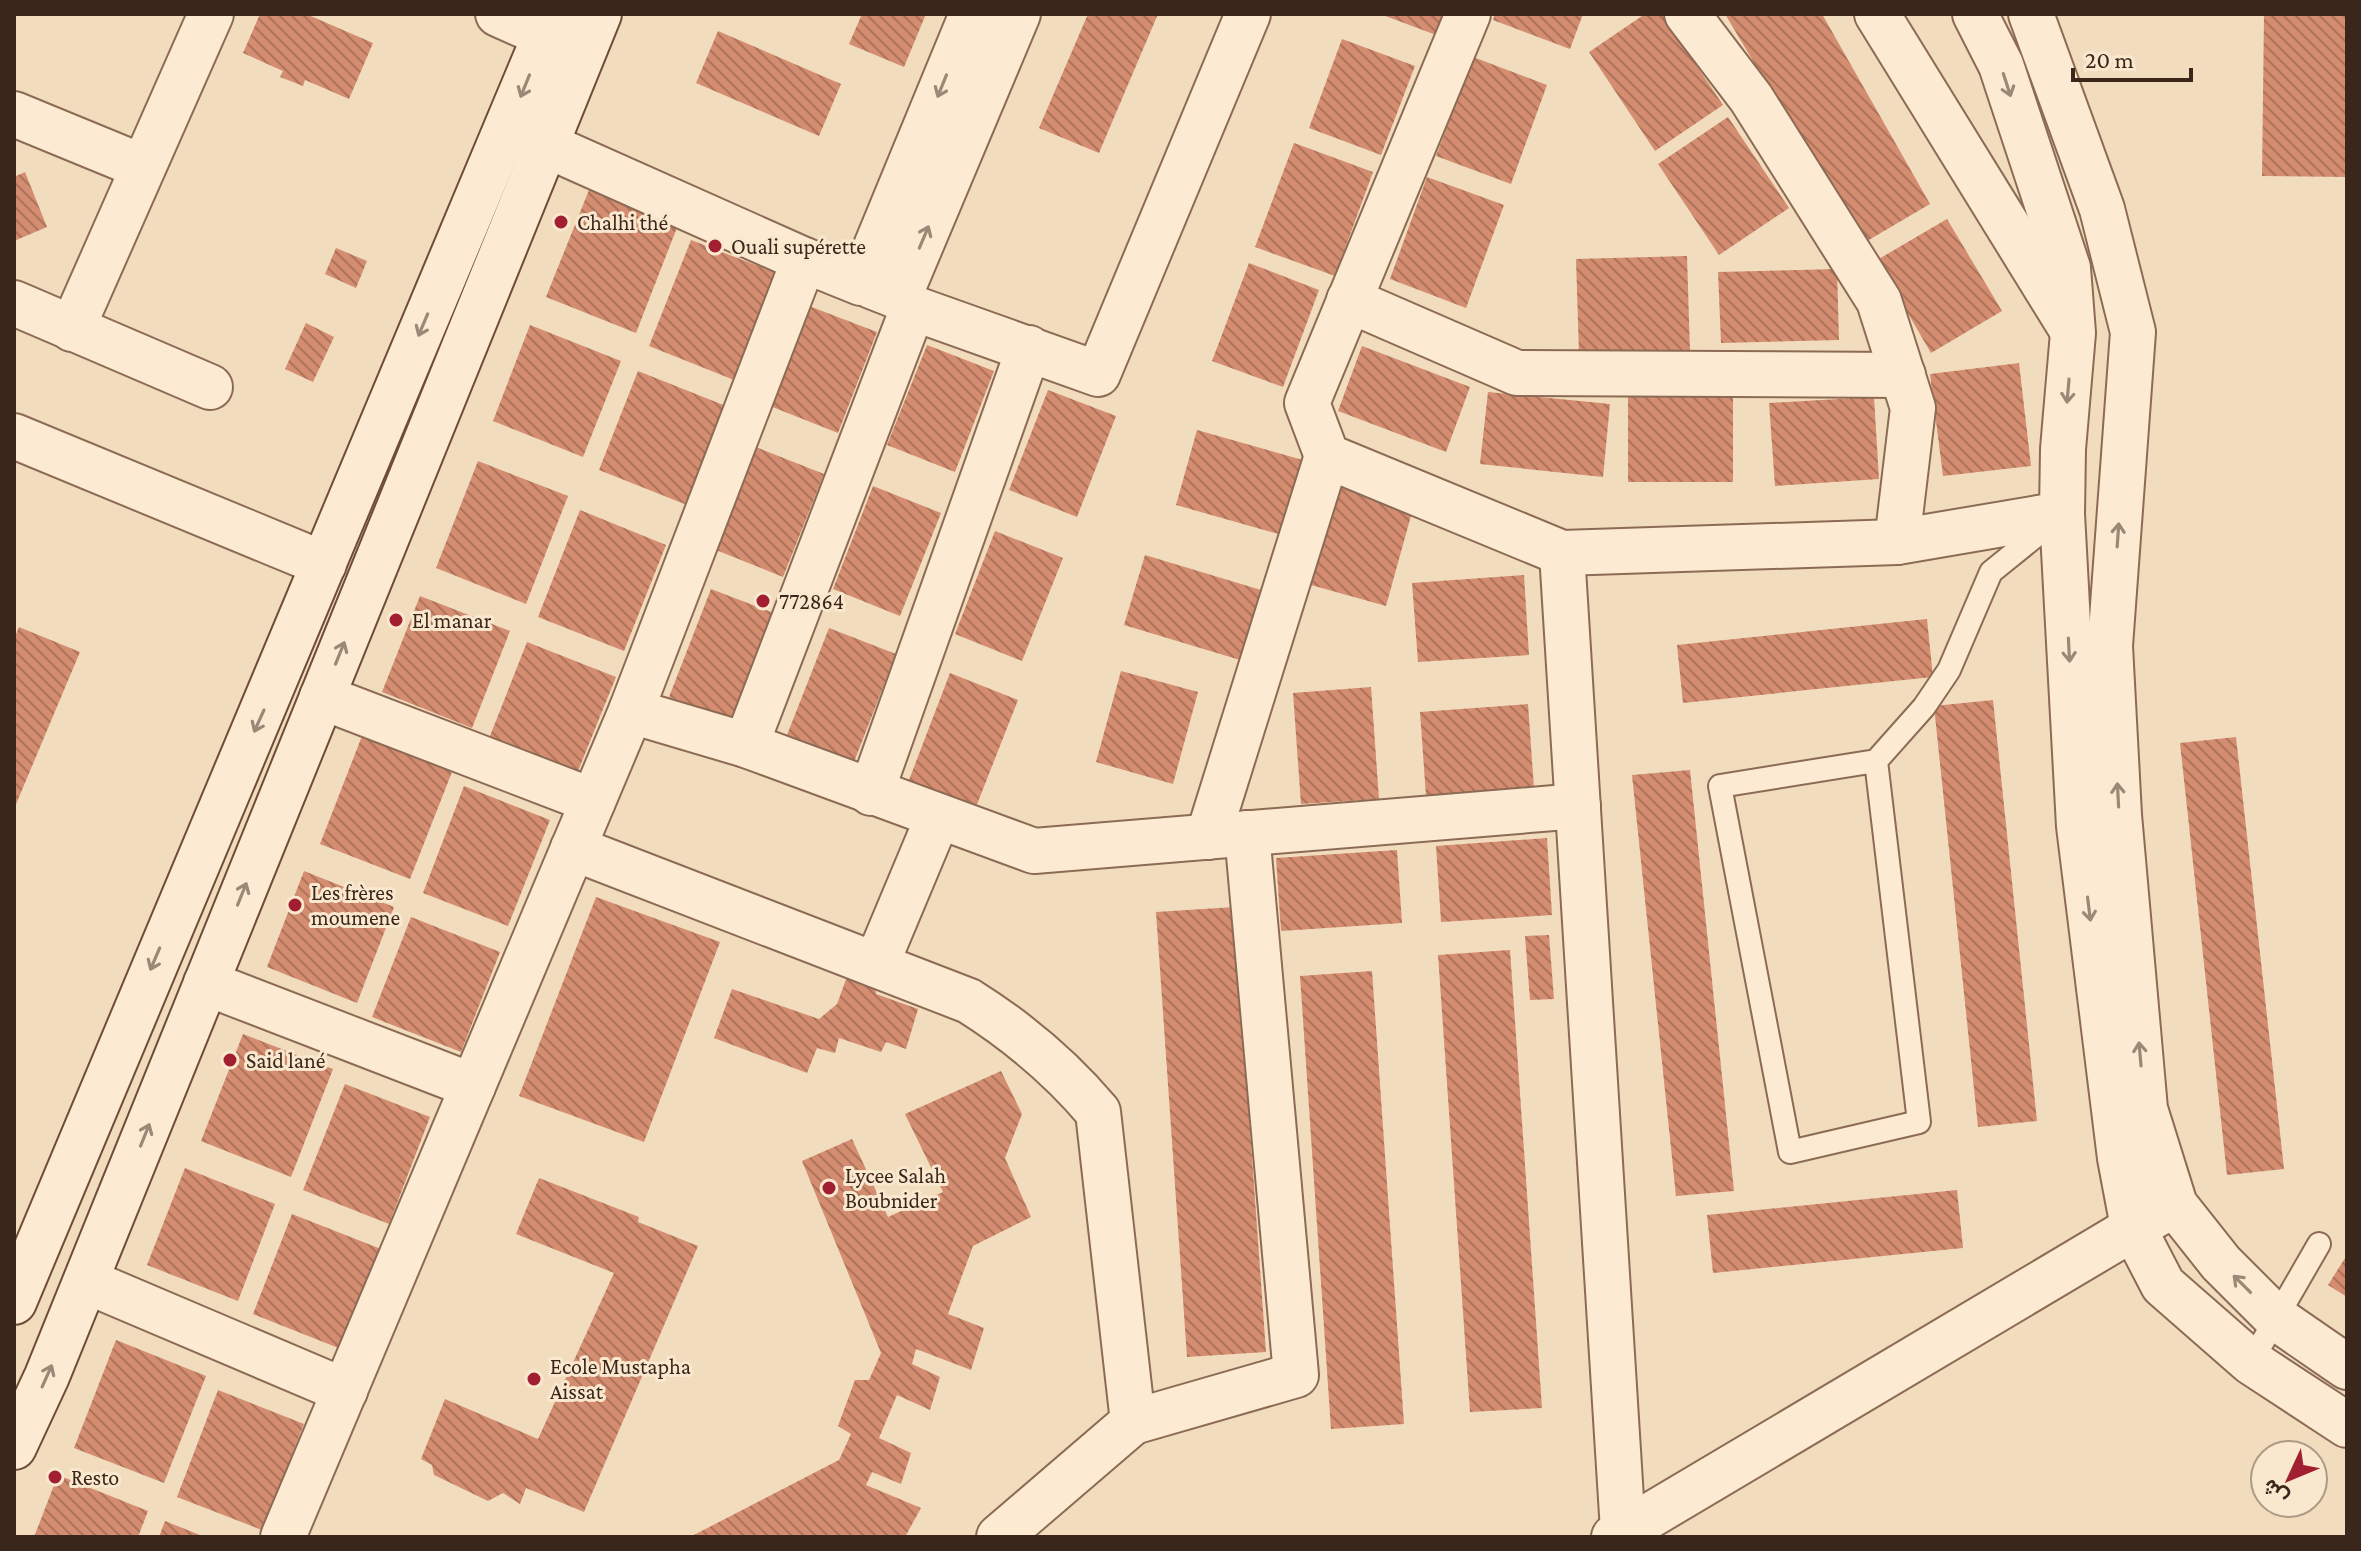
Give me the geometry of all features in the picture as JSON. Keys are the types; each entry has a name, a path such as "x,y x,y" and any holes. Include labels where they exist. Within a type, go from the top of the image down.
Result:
{"street":[{"path":"72,329 211,14"},
{"path":"14,1302 153,964 550,25 498,14"},
{"path":"14,1447 86,1281 599,14"},
{"path":"746,745 891,296 972,14"},
{"path":"891,296 1018,14"},
{"path":"546,145 804,260 1098,374 1248,14"},
{"path":"999,1537 1133,1422 1296,1375 1228,835 1327,456 1307,403 1468,14"},
{"path":"1687,14 1751,98 1879,301 1913,408 1897,542"},
{"path":"1877,14 2073,333"},
{"path":"1975,14 2001,65 2068,268 2073,333 2063,449 2062,514 2079,826 2120,1158 2133,1227 2163,1285 2251,1362 2347,1425"},
{"path":"2031,14 2102,209 2133,332 2110,646 2119,815 2145,1109 2175,1205 2221,1263 2276,1318 2347,1367"},
{"path":"14,114 143,167"},
{"path":"283,1537 631,711 804,260"},
{"path":"1349,300 1517,373 1903,375"},
{"path":"14,303 210,387"},
{"path":"871,793 1029,348"},
{"path":"14,436 324,564"},
{"path":"1327,456 1562,553 1897,542 2062,514"},
{"path":"1562,553 1618,1534 2133,1227 2175,1205"},
{"path":"322,697 593,801"},
{"path":"631,711 746,745 1034,851 1578,806"},
{"path":"876,965 938,817"},
{"path":"573,848 969,1001 1005,1024 1067,1076 1098,1112 1133,1422"},
{"path":"206,983 473,1086"},
{"path":"86,1281 345,1391"}],"lane":[{"path":"1876,761 1919,1122 1790,1152 1720,786 1876,761 1924,707 1949,670 1991,572 2062,514"},
{"path":"2251,1362 2319,1244"}],"building":[{"path":"260,14 306,14 373,43 349,99 305,80 303,86 280,77 283,71 243,53"},
{"path":"862,14 926,14 904,67 849,44"},
{"path":"1088,14 1158,14 1099,153 1039,128"},
{"path":"1380,14 1444,14 1436,35"},
{"path":"1495,14 1583,14 1570,49 1493,20"},
{"path":"1645,14 1662,14 1723,105 1655,151 1589,52"},
{"path":"1725,14 1822,14 1930,204 1862,244"},
{"path":"2264,14 2347,14 2347,177 2262,176"},
{"path":"718,31 841,84 819,136 696,83"},
{"path":"1342,39 1415,66 1381,155 1309,128"},
{"path":"1473,57 1547,85 1511,184 1436,156"},
{"path":"1728,117 1789,208 1719,255 1658,164"},
{"path":"1294,143 1373,172 1335,276 1255,247"},
{"path":"25,172 47,227 14,241 14,177"},
{"path":"1427,177 1504,205 1466,308 1390,279"},
{"path":"589,190 678,225 636,333 546,297"},
{"path":"1947,219 2002,311 1931,353 1877,260"},
{"path":"691,240 776,273 734,380 649,346"},
{"path":"336,248 367,261 356,288 325,274"},
{"path":"1687,256 1690,351 1579,354 1576,259"},
{"path":"1249,263 1319,290 1283,387 1212,361"},
{"path":"1837,269 1839,340 1721,343 1718,272"},
{"path":"809,306 877,332 838,433 770,406"},
{"path":"306,323 334,337 313,382 285,369"},
{"path":"530,325 621,361 583,457 493,421"},
{"path":"927,345 994,371 955,472 887,445"},
{"path":"1362,346 1470,387 1446,452 1338,411"},
{"path":"2019,363 2031,466 1943,476 1930,374"},
{"path":"638,371 726,406 687,505 599,470"},
{"path":"1048,390 1116,416 1077,517 1009,490"},
{"path":"1488,392 1610,404 1603,477 1480,464"},
{"path":"1628,397 1733,397 1733,482 1628,482"},
{"path":"1874,397 1879,479 1775,486 1769,403"},
{"path":"1197,430 1310,462 1289,537 1176,505"},
{"path":"756,447 824,474 783,577 716,550"},
{"path":"478,461 568,496 526,604 436,568"},
{"path":"1339,485 1414,505 1386,606 1311,585"},
{"path":"873,486 941,513 900,616 833,589"},
{"path":"580,510 666,545 624,651 538,617"},
{"path":"995,531 1063,558 1022,661 955,634"},
{"path":"1145,555 1271,593 1250,663 1124,625"},
{"path":"1524,575 1529,655 1418,662 1412,583"},
{"path":"711,589 779,615 737,723 669,697"},
{"path":"420,596 510,631 472,728 382,692"},
{"path":"1927,619 1933,677 1683,703 1677,645"},
{"path":"19,627 80,652 14,809 14,639"},
{"path":"829,628 896,654 854,762 787,735"},
{"path":"527,642 616,677 576,776 488,741"},
{"path":"1121,671 1198,692 1173,784 1096,762"},
{"path":"950,673 1018,700 976,807 909,780"},
{"path":"1371,687 1379,799 1301,804 1293,693"},
{"path":"1993,700 2037,1121 1978,1127 1934,706"},
{"path":"1528,704 1534,789 1426,796 1420,712"},
{"path":"362,736 452,772 410,879 320,844"},
{"path":"2236,737 2284,1169 2227,1175 2180,743"},
{"path":"1690,770 1734,1191 1676,1196 1632,775"},
{"path":"464,786 550,820 508,926 423,893"},
{"path":"1547,838 1552,915 1441,922 1436,846"},
{"path":"1397,850 1402,923 1281,931 1276,858"},
{"path":"304,871 394,907 357,1003 267,967"},
{"path":"596,897 720,942 644,1142 519,1096"},
{"path":"1234,907 1266,1352 1187,1357 1156,912"},
{"path":"411,917 500,952 461,1052 372,1017"},
{"path":"1549,935 1554,999 1530,1000 1525,936"},
{"path":"1510,950 1542,1408 1470,1412 1438,955"},
{"path":"1372,971 1404,1424 1331,1429 1300,976"},
{"path":"848,974 875,985 876,994 918,1009 906,1049 886,1042 881,1052 839,1038 835,1053 817,1048 807,1073 714,1038 732,989 819,1019 837,1004"},
{"path":"243,1034 333,1069 291,1177 201,1141"},
{"path":"1001,1071 1022,1114 1005,1158 1031,1217 973,1246 948,1314 984,1328 971,1370 916,1349 912,1364 940,1377 930,1410 897,1395 879,1438 911,1453 901,1484 872,1472 866,1485 921,1508 905,1537 690,1537 839,1460 851,1434 838,1426 855,1380 869,1380 881,1353 802,1161 852,1139 888,1217 943,1192 905,1114"},
{"path":"345,1084 430,1117 389,1224 303,1190"},
{"path":"185,1168 275,1204 238,1301 147,1265"},
{"path":"539,1178 639,1217 638,1222 698,1246 584,1512 526,1488 520,1504 503,1493 488,1501 434,1475 432,1465 421,1459 445,1399 538,1439 614,1273 516,1234"},
{"path":"1957,1190 1963,1248 1713,1273 1707,1215"},
{"path":"292,1214 381,1249 341,1349 253,1314"},
{"path":"2347,1255 2347,1297 2328,1285"},
{"path":"116,1340 206,1376 164,1483 74,1448"},
{"path":"218,1390 304,1424 262,1530 177,1497"},
{"path":"58,1475 148,1511 138,1537 34,1537"},
{"path":"165,1521 205,1537 159,1537"}],"place":[{"name":"Chalhi thé","path":"561,222"},
{"name":"Ouali supérette","path":"715,246"},
{"name":"772864","path":"763,601"},
{"name":"El manar","path":"396,620"},
{"name":"Les frères moumene","path":"295,905"},
{"name":"Said lané","path":"230,1060"},
{"name":"Lycee Salah Boubnider","path":"829,1188"},
{"name":"Ecole Mustapha Aissat","path":"534,1379"},
{"name":"Resto","path":"55,1477"}]}
